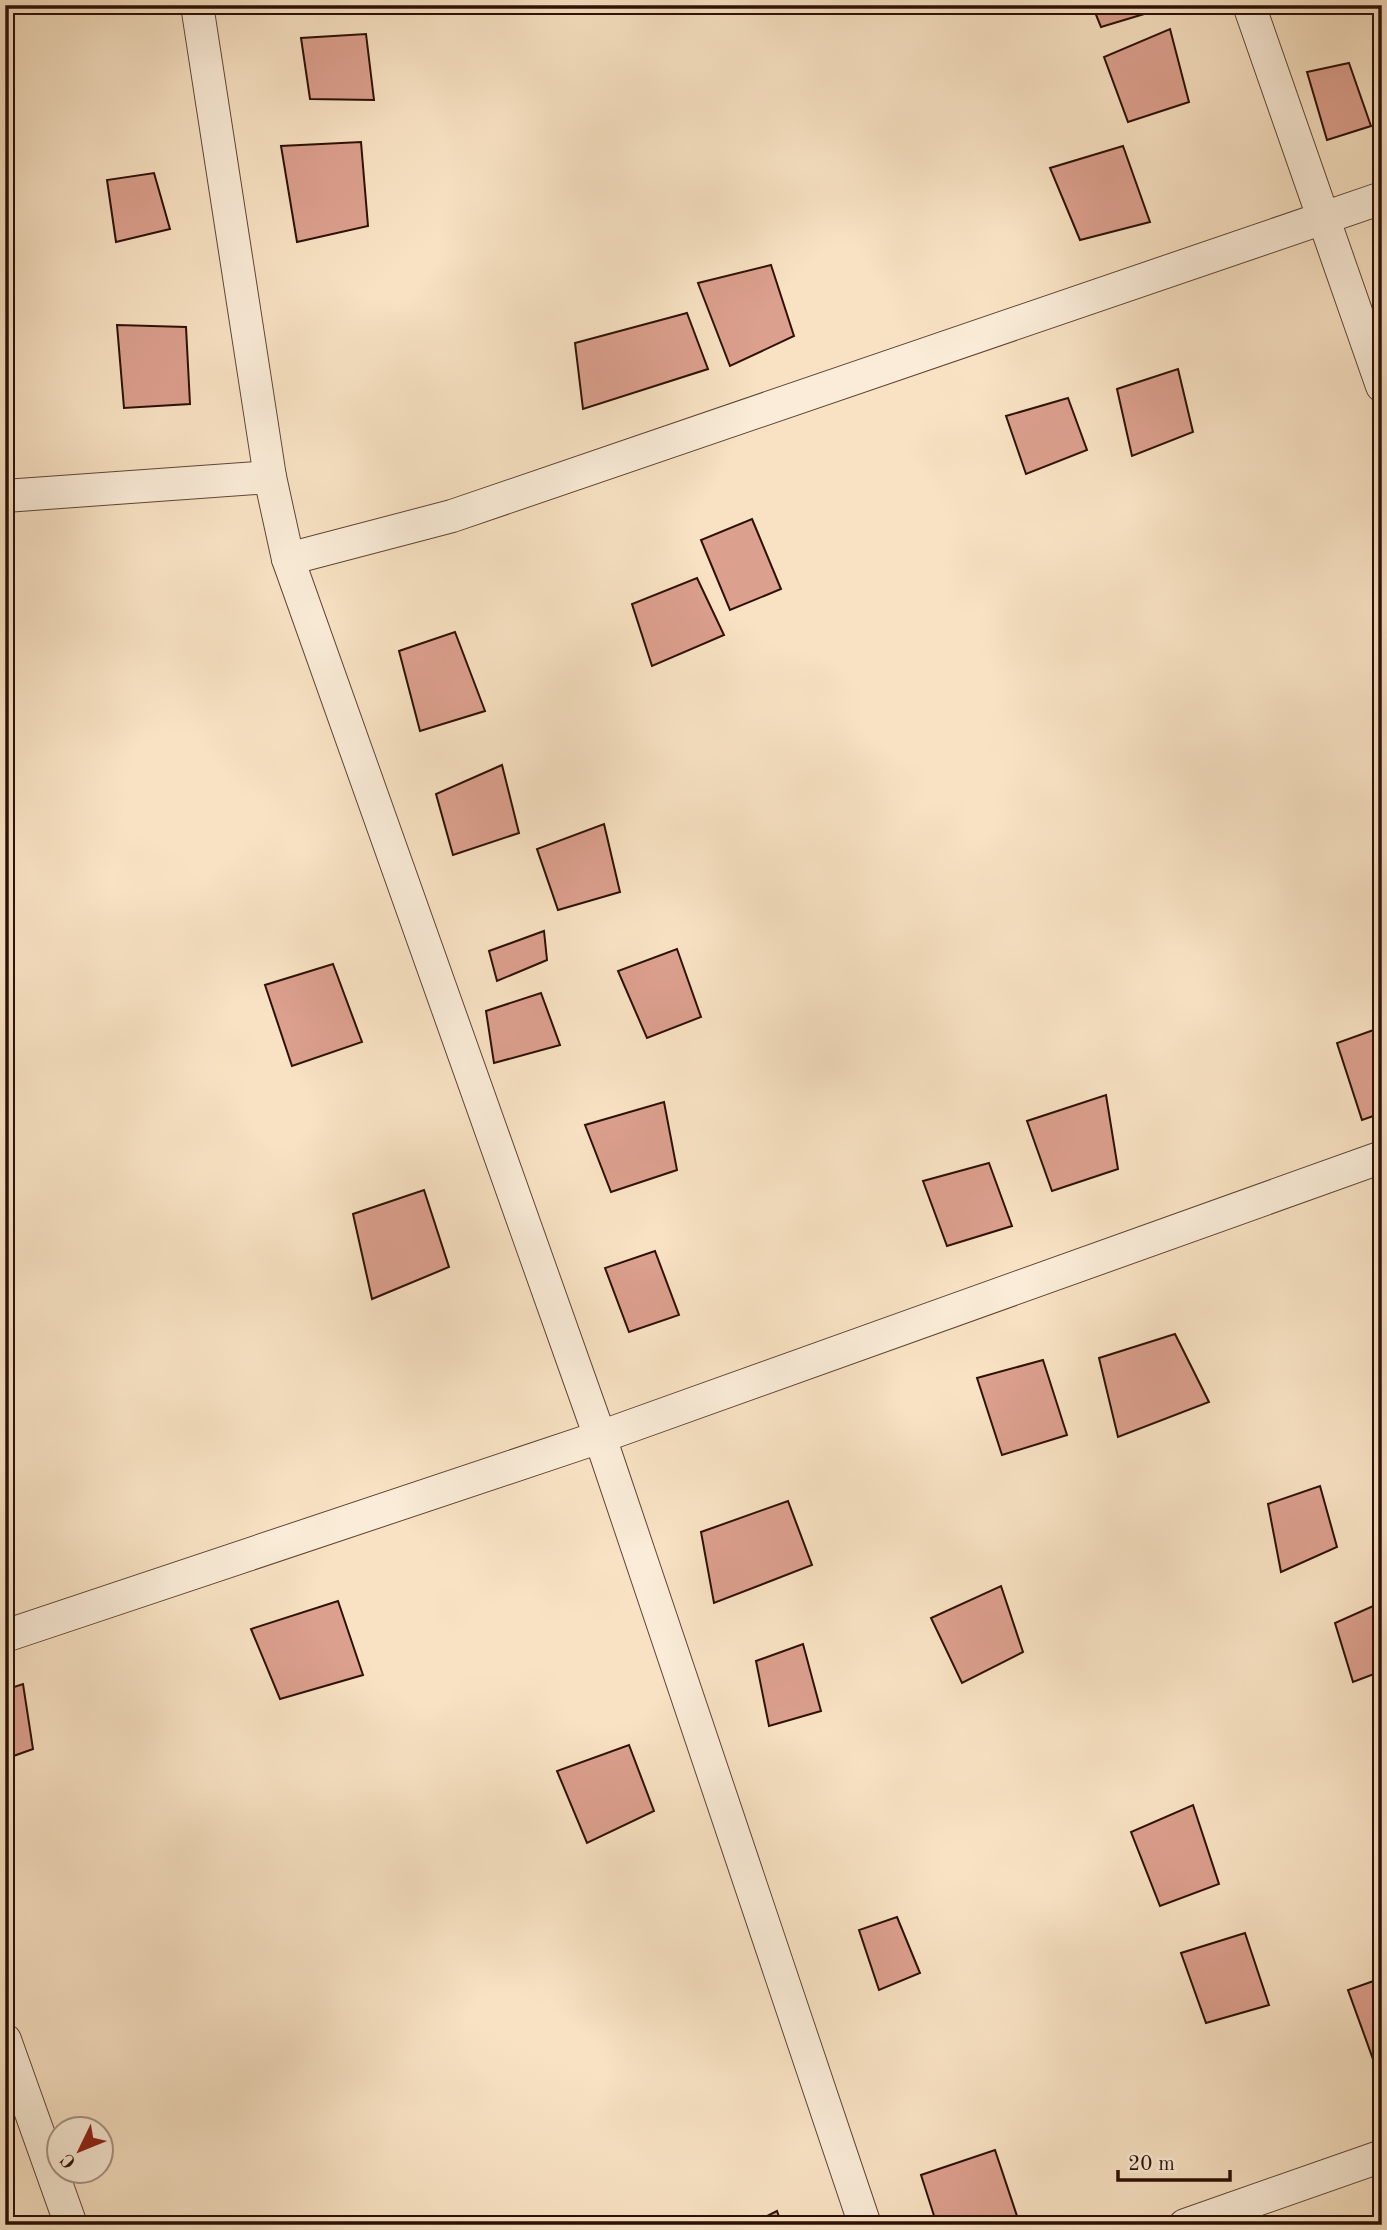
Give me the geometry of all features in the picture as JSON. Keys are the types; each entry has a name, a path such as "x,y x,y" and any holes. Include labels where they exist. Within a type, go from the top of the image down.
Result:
{"street":[{"path":"197,5 270,477 288,559 600,1437 865,2225"},
{"path":"1249,5 1382,386"},
{"path":"288,559 452,516 1382,198"},
{"path":"5,496 270,477"},
{"path":"5,1636 600,1437 1382,1157"},
{"path":"5,2040 71,2225"},
{"path":"1185,2225 1382,2156"}],"building":[{"path":"1092,5 1152,5 1154,11 1101,27"},
{"path":"1170,29 1189,102 1128,122 1104,57"},
{"path":"366,34 374,100 310,99 301,38"},
{"path":"1349,63 1371,126 1327,140 1307,72"},
{"path":"361,142 368,226 297,242 281,146"},
{"path":"1123,146 1150,222 1080,240 1050,168"},
{"path":"154,173 170,229 116,242 107,180"},
{"path":"771,265 794,336 730,366 698,283"},
{"path":"687,313 708,369 583,409 575,343"},
{"path":"117,325 186,327 190,404 124,408"},
{"path":"1178,369 1193,432 1132,456 1117,389"},
{"path":"1068,398 1087,450 1026,474 1006,416"},
{"path":"752,519 781,589 730,610 701,540"},
{"path":"697,578 724,635 652,666 632,604"},
{"path":"455,632 485,711 420,731 399,651"},
{"path":"502,765 519,833 453,855 436,794"},
{"path":"604,824 620,892 558,910 537,849"},
{"path":"544,931 547,960 497,981 489,951"},
{"path":"677,949 701,1017 647,1038 618,971"},
{"path":"333,964 362,1042 292,1066 265,985"},
{"path":"541,993 560,1045 494,1063 486,1011"},
{"path":"1382,1027 1382,1113 1362,1120 1337,1043"},
{"path":"1106,1095 1118,1169 1052,1191 1027,1121"},
{"path":"664,1102 677,1170 611,1192 585,1125"},
{"path":"989,1163 1012,1226 947,1246 923,1181"},
{"path":"424,1190 449,1267 372,1299 353,1214"},
{"path":"655,1251 679,1315 629,1332 605,1268"},
{"path":"1175,1334 1209,1402 1118,1437 1099,1358"},
{"path":"1043,1360 1067,1435 1002,1455 977,1378"},
{"path":"1320,1486 1337,1547 1281,1572 1268,1504"},
{"path":"788,1501 812,1565 714,1603 701,1532"},
{"path":"1001,1586 1023,1652 962,1683 931,1618"},
{"path":"338,1601 363,1675 280,1699 251,1629"},
{"path":"1382,1602 1382,1671 1353,1682 1335,1623"},
{"path":"803,1644 821,1711 769,1726 756,1661"},
{"path":"23,1684 33,1749 5,1759 5,1690"},
{"path":"629,1745 654,1811 587,1843 557,1771"},
{"path":"1193,1805 1219,1884 1160,1906 1131,1832"},
{"path":"897,1917 920,1973 879,1990 859,1930"},
{"path":"1245,1933 1269,2005 1206,2023 1181,1953"},
{"path":"1382,1978 1382,2071 1378,2073 1348,1990"},
{"path":"995,2150 1020,2225 937,2225 921,2175"},
{"path":"777,2211 782,2225 749,2225"}]}
